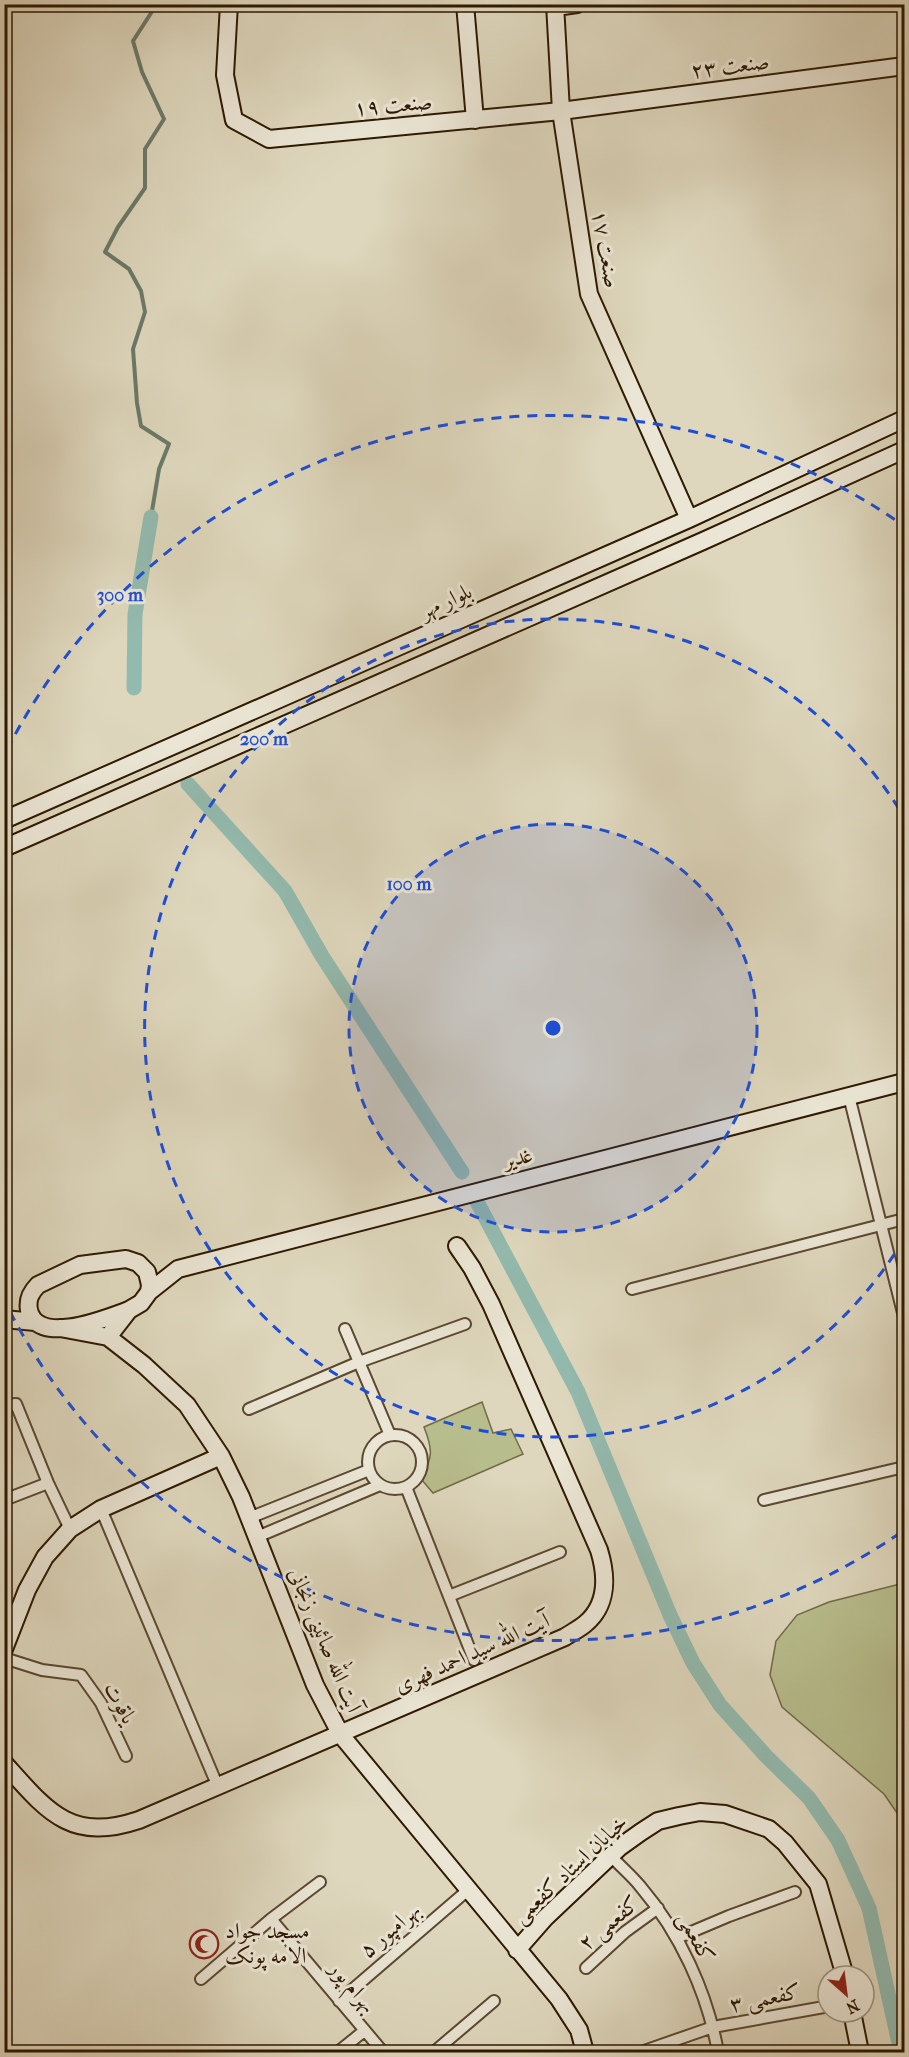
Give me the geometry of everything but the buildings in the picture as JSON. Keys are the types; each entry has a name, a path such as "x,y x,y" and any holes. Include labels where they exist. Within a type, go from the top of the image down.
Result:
{"main road":[{"name":"صنعت ۱۹","path":"229,4 225,75 234,120 269,139 561,111"},
{"path":"465,4 475,120"},
{"path":"555,6 577,4"},
{"name":"صنعت ۱۷","path":"555,6 561,111 589,294 689,519"},
{"name":"صنعت ۲۳","path":"561,111 904,66"},
{"name":"بلوار مهر","path":"4,820 689,519 904,418"},
{"path":"4,848 904,450"},
{"path":"210,730 219,754"},
{"name":"غدیر","path":"129,1310 141,1303 149,1292 178,1269 904,1082"},
{"name":"آیت الله سید احمد فهری","path":"4,1763 39,1802 56,1816 75,1825 97,1828 119,1827 341,1735 565,1637 585,1624 596,1612 605,1584 599,1550 491,1304 472,1268 457,1246"},
{"path":"4,1313 30,1296 38,1285 80,1265 126,1259 138,1263 144,1267 150,1278 149,1292"},
{"path":"144,1267 178,1269"},
{"path":"30,1296 29,1310 35,1322"},
{"path":"60,1328 95,1322 129,1310"},
{"path":"108,1337 129,1310"},
{"name":"آیت الله صائینی زنجانی","path":"4,1319 35,1322 47,1328 60,1328 108,1337 144,1365 186,1406 221,1456 257,1537 315,1685 341,1735 558,1999 579,2030 585,2052"},
{"path":"4,1649 27,1590 45,1557 70,1529 101,1509 221,1456"},
{"name":"خیابان استاد کفعمی","path":"517,1950 545,1918 611,1856 641,1832 658,1821 700,1812 725,1814 769,1829 785,1843 818,1884 841,1964"},
{"path":"854,2024 860,2052"}],"street":[{"path":"849,1096 904,1317"},
{"path":"632,1289 904,1219"},
{"path":"249,1409 359,1362 465,1324"},
{"path":"345,1329 390,1435"},
{"path":"4,1406 16,1404 48,1483 70,1529"},
{"path":"390,1435 406,1437 418,1447 422,1462 418,1477 406,1487 393,1490 380,1485 369,1470 368,1455 376,1442 390,1435"},
{"path":"764,1500 904,1467"},
{"path":"249,1518 369,1470"},
{"path":"4,1500 48,1483"},
{"path":"257,1537 380,1485"},
{"path":"406,1487 474,1660"},
{"path":"101,1509 218,1787"},
{"path":"449,1596 560,1552"},
{"name":"یاقوت","path":"4,1658 42,1670 81,1675 101,1703 126,1756"},
{"name":"کفعمی","path":"611,1856 640,1885 677,1938 693,1970 714,2027 718,2052"},
{"path":"201,1979 271,1919 320,1882"},
{"name":"بهرامپور ۵","path":"339,2001 468,1890"},
{"path":"677,1938 795,1892"},
{"name":"کفعمی ۲","path":"586,1968 625,1932 658,1908"},
{"name":"بهرام پور","path":"271,1919 383,2052"},
{"path":"434,2052 494,2001"},
{"name":"کفعمی ۳","path":"641,2052 714,2027 816,2008"},
{"path":"339,2052 364,2031"}],"green space":[{"path":"482,1402 493,1433 511,1429 523,1454 433,1493 421,1479 430,1459 429,1442 424,1427"},
{"path":"904,1583 904,1823 884,1794 782,1707 770,1675 776,1641 797,1615 829,1602"}],"waterway":[{"path":"145,4 153,10 133,41 142,72 164,119 145,149 145,188 118,227 105,252 129,269 141,291 145,312 133,349 141,426 169,444 159,469 151,517"},
{"path":"134,688 135,614 151,517"},
{"path":"188,784 285,891 322,956 462,1172"},
{"path":"475,1198 578,1392 670,1615 693,1663 720,1705 766,1756 809,1798 838,1840 869,1908 901,2052"}],"place":[{"name":"مسجد جواد الامه پونک","path":"204,1944"}]}
